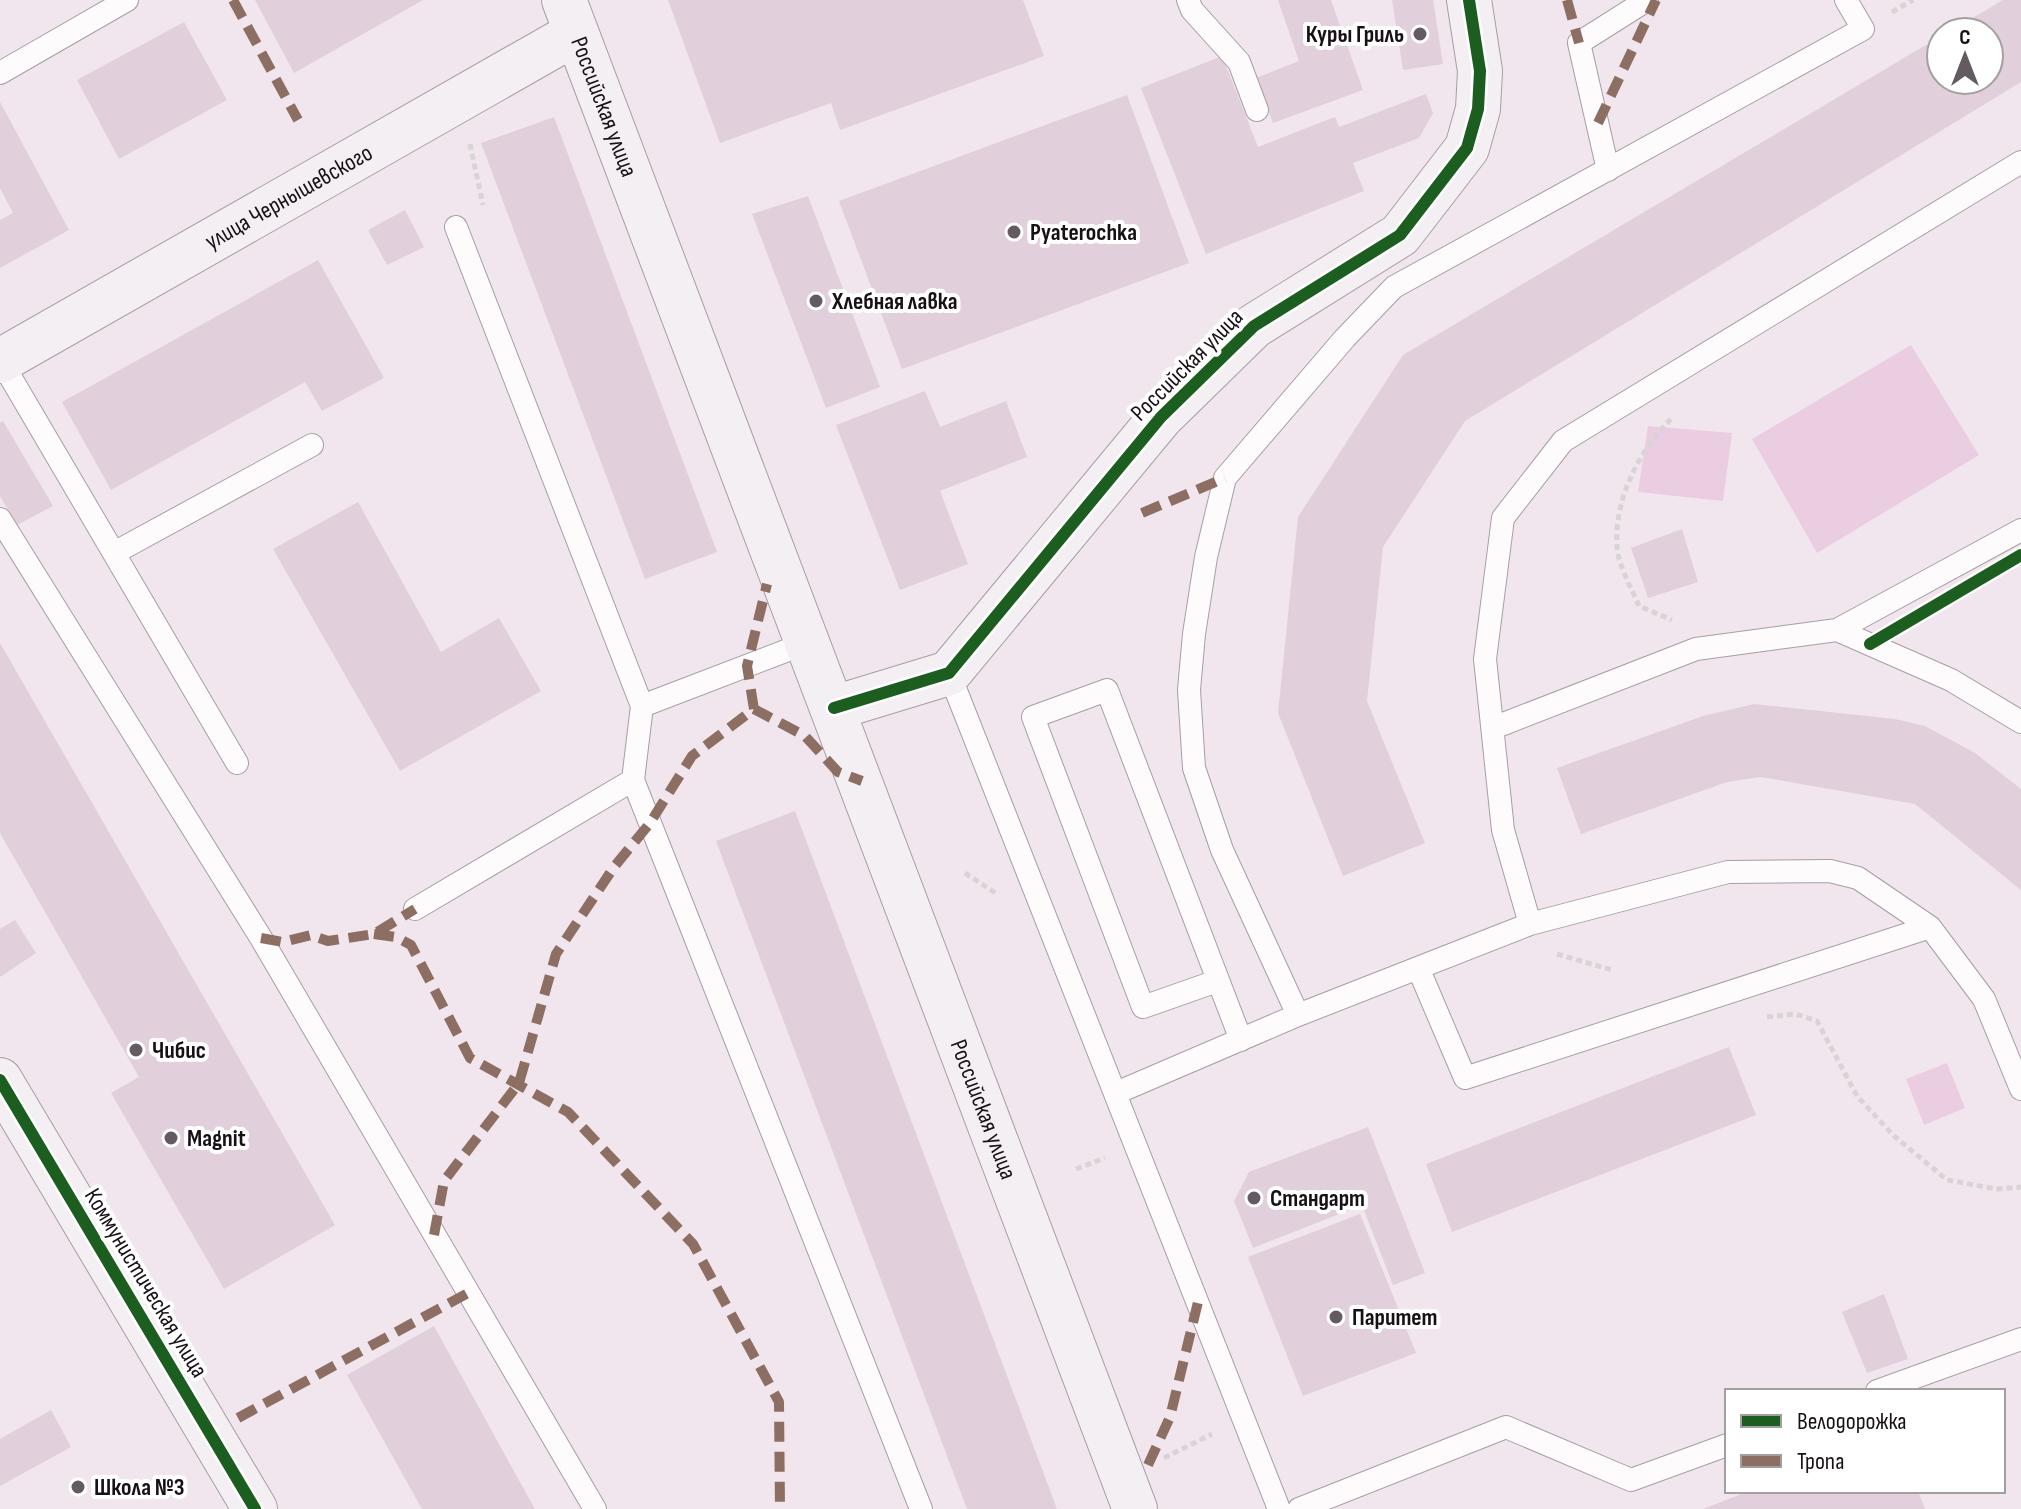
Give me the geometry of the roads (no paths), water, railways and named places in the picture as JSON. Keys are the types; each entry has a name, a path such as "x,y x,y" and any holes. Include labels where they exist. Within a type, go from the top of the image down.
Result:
{"main road":[{"name":"Российская улица","path":"949,673 1161,417 1254,326 1400,235 1467,148 1474,122 1480,71 1469,0"},
{"name":"Российская улица","path":"570,17 1135,1509"},
{"name":"улица Чернышевского","path":"0,361 570,17"},
{"path":"834,708 949,673"},
{"name":"Коммунистическая улица","path":"0,1080 255,1509"}],"lane":[{"path":"0,73 127,0"},
{"path":"1188,0 1192,10 1239,62 1257,110"},
{"path":"1608,170 1579,43 1647,0"},
{"path":"1298,1015 1222,850 1194,768 1189,690 1194,634 1206,557 1225,478 1345,338 1394,287 1863,29 1846,0"},
{"path":"1530,924 1503,830 1485,659 1503,518 1563,441 2021,162"},
{"path":"458,232 642,706 633,780 921,1509"},
{"path":"0,361 237,763"},
{"path":"114,553 312,445"},
{"path":"0,519 261,938 595,1509"},
{"path":"1493,728 1696,649 1837,630 2021,530"},
{"path":"1837,630 1951,680 2021,722"},
{"path":"642,706 809,642"},
{"path":"949,673 1279,1509"},
{"path":"1217,981 1143,1007 1033,717 1107,690 1241,1040"},
{"path":"415,909 633,780"},
{"path":"1116,1093 1298,1015 1530,924 1728,872 1830,871 1858,878 1930,927 1984,999 2021,1089"},
{"path":"1419,970 1465,1078 1930,927"},
{"path":"1883,1389 2021,1339"},
{"path":"1299,1509 1506,1427 1631,1480 1725,1446"}],"place":[{"name":"Куры Гриль","path":"1420,34"},
{"name":"Pyaterochka","path":"1014,232"},
{"name":"Хлебная лавка","path":"816,301"},
{"name":"Чибис","path":"136,1050"},
{"name":"Magnit","path":"171,1138"},
{"name":"Стандарт","path":"1254,1198"},
{"name":"Паритет","path":"1336,1317"},
{"name":"Школа №3","path":"78,1487"}]}
